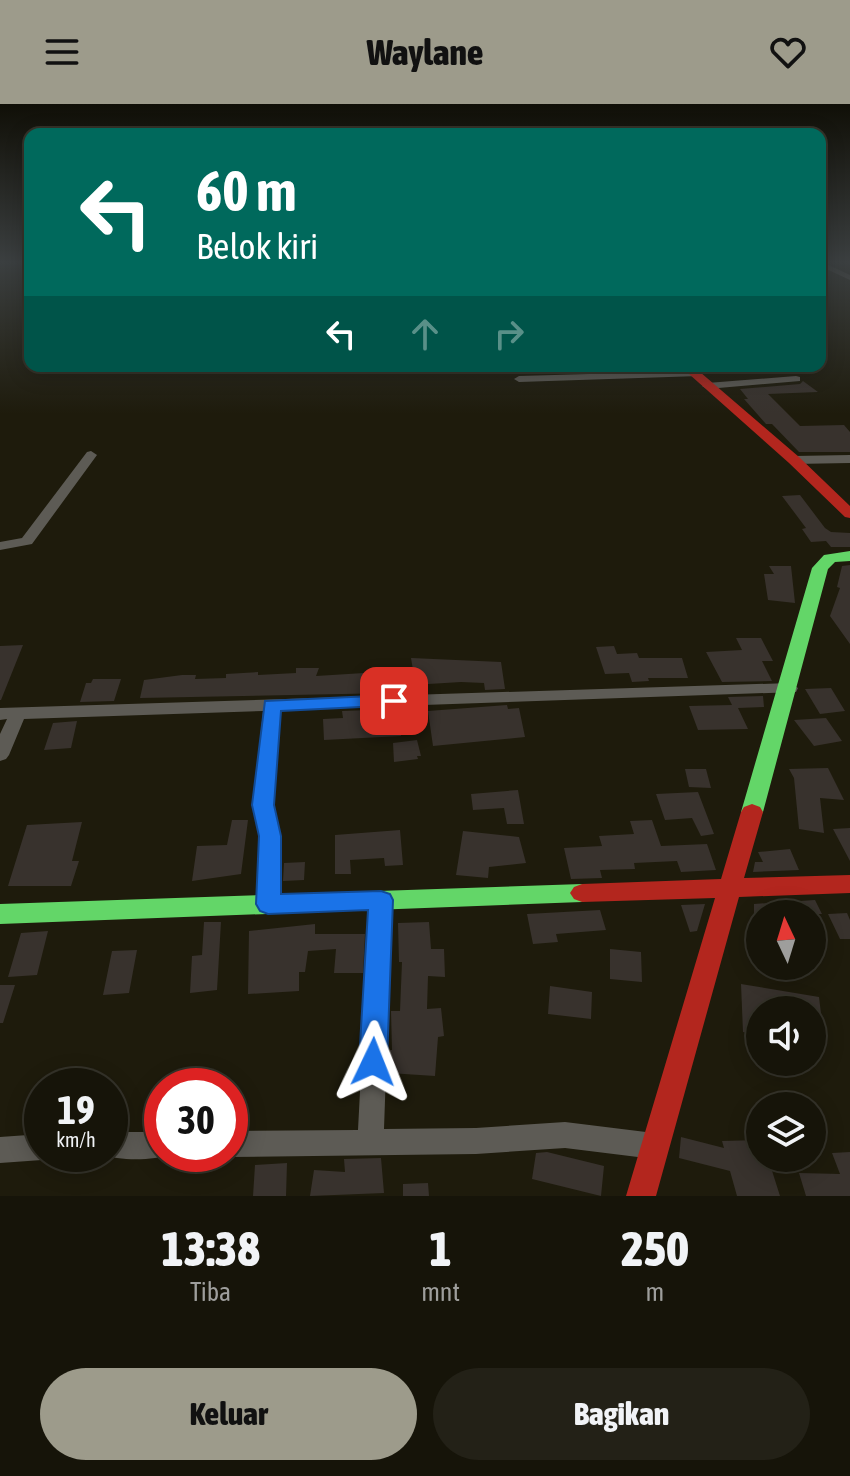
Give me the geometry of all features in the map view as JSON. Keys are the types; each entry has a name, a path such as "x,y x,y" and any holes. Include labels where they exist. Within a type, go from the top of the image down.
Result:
{"street":[{"path":"696,375 794,460 850,514"},
{"path":"519,379 696,375 796,379"},
{"path":"0,546 27,541 91,455"},
{"path":"794,460 850,459"},
{"path":"641,1196 790,688 820,568 830,558 850,556"},
{"path":"0,755 9,714 790,688"},
{"path":"268,904 270,836 263,805 272,705"},
{"path":"0,914 850,884"},
{"path":"370,1143 381,900"},
{"path":"248,1144 476,1141 565,1135 620,1139 654,1146"},
{"path":"0,1150 24,1148"}],"building":[{"path":"803,381 818,392 768,394 800,426 844,425 850,432 850,452 799,452 772,424 766,424 744,399 748,399 740,389 800,384"},
{"path":"800,495 825,528 831,532 850,533 850,547 831,547 826,541 811,542 802,529 806,528 782,496"},
{"path":"850,565 850,644 830,616 840,588 837,587 842,566"},
{"path":"769,566 791,566 795,603 768,600 764,574 774,574"},
{"path":"736,638 761,638 773,661 762,661 772,681 722,682 706,652 742,650"},
{"path":"23,645 1,700 0,700 0,646"},
{"path":"614,646 617,654 637,653 639,658 682,658 688,678 648,678 649,681 632,682 629,673 605,674 596,647"},
{"path":"411,658 501,662 505,689 485,690 484,683 461,682 396,686 396,670 413,670"},
{"path":"296,668 319,668 316,676 364,673 366,679 393,678 393,693 140,698 144,680 182,675 196,675 195,679 226,678 226,674 258,672 258,675 296,673"},
{"path":"93,679 121,679 114,701 80,702 86,683 91,683"},
{"path":"831,688 845,711 820,714 805,689"},
{"path":"763,696 764,707 738,708 748,729 698,730 689,706 732,705 728,697"},
{"path":"507,705 508,709 519,708 525,737 433,746 428,711"},
{"path":"394,709 394,716 400,715 401,736 324,740 323,719 343,718 342,711"},
{"path":"826,718 842,741 814,746 794,720"},
{"path":"77,721 71,748 44,750 53,723"},
{"path":"417,740 421,756 417,756 418,759 394,762 393,743"},
{"path":"828,768 844,800 820,798 824,833 799,829 794,778 789,769"},
{"path":"685,769 706,769 711,788 689,787"},
{"path":"518,790 524,824 507,824 504,808 473,810 471,794"},
{"path":"698,792 714,834 701,836 692,818 665,820 656,794"},
{"path":"232,820 248,820 241,874 192,881 197,846 227,845"},
{"path":"652,820 661,846 707,844 716,870 681,872 677,861 634,863 635,869 600,870 602,878 571,879 564,848 602,846 599,836 634,834 630,821"},
{"path":"82,822 72,861 79,861 71,886 8,886 27,825"},
{"path":"850,828 850,861 833,829"},
{"path":"400,830 403,865 385,866 384,858 350,860 351,874 335,874 335,835"},
{"path":"463,831 519,837 526,863 489,867 488,878 456,875"},
{"path":"790,849 799,870 753,872 755,862 763,862 758,852"},
{"path":"305,862 304,880 283,881 284,863"},
{"path":"705,904 697,931 690,932 681,905"},
{"path":"600,910 606,930 556,934 558,942 533,944 527,914"},
{"path":"847,913 850,939 840,939 828,914"},
{"path":"204,922 221,922 217,990 190,993 192,956 202,955"},
{"path":"429,922 431,949 444,949 445,977 428,976 427,1009 441,1008 444,1036 438,1037 435,1076 389,1073 391,1011 400,1011 402,962 399,962 398,923"},
{"path":"315,924 315,934 365,934 363,973 334,973 336,949 308,951 305,972 299,972 299,991 248,994 249,931"},
{"path":"48,931 37,975 8,977 21,933"},
{"path":"610,949 641,952 642,982 610,979"},
{"path":"137,950 129,993 103,995 112,951"},
{"path":"741,984 813,996 746,996 746,1033 743,1032"},
{"path":"0,985 15,985 3,1023 0,1023"},
{"path":"550,986 592,992 591,1019 548,1014"},
{"path":"681,1137 724,1148 722,1141 746,1140 746,1172 772,1172 780,1196 737,1196 730,1171 679,1158"},
{"path":"547,1152 604,1166 601,1196 532,1179 536,1153"},
{"path":"850,1152 850,1196 806,1196 799,1173 840,1174 832,1153"},
{"path":"381,1158 384,1193 310,1196 314,1170 345,1172 344,1159"},
{"path":"287,1163 286,1196 253,1196 255,1165"},
{"path":"428,1183 429,1196 403,1196 403,1184"}],"traffic: fast":[{"path":"752,812 820,568 830,558 850,556"},
{"path":"0,914 582,893"}],"traffic: jam":[{"path":"693,372 794,460 850,514"},
{"path":"641,1196 752,812"},
{"path":"582,893 850,884"}],"route":[{"path":"373,1062 381,900 268,904 270,836 263,805 272,705 394,701"}]}
